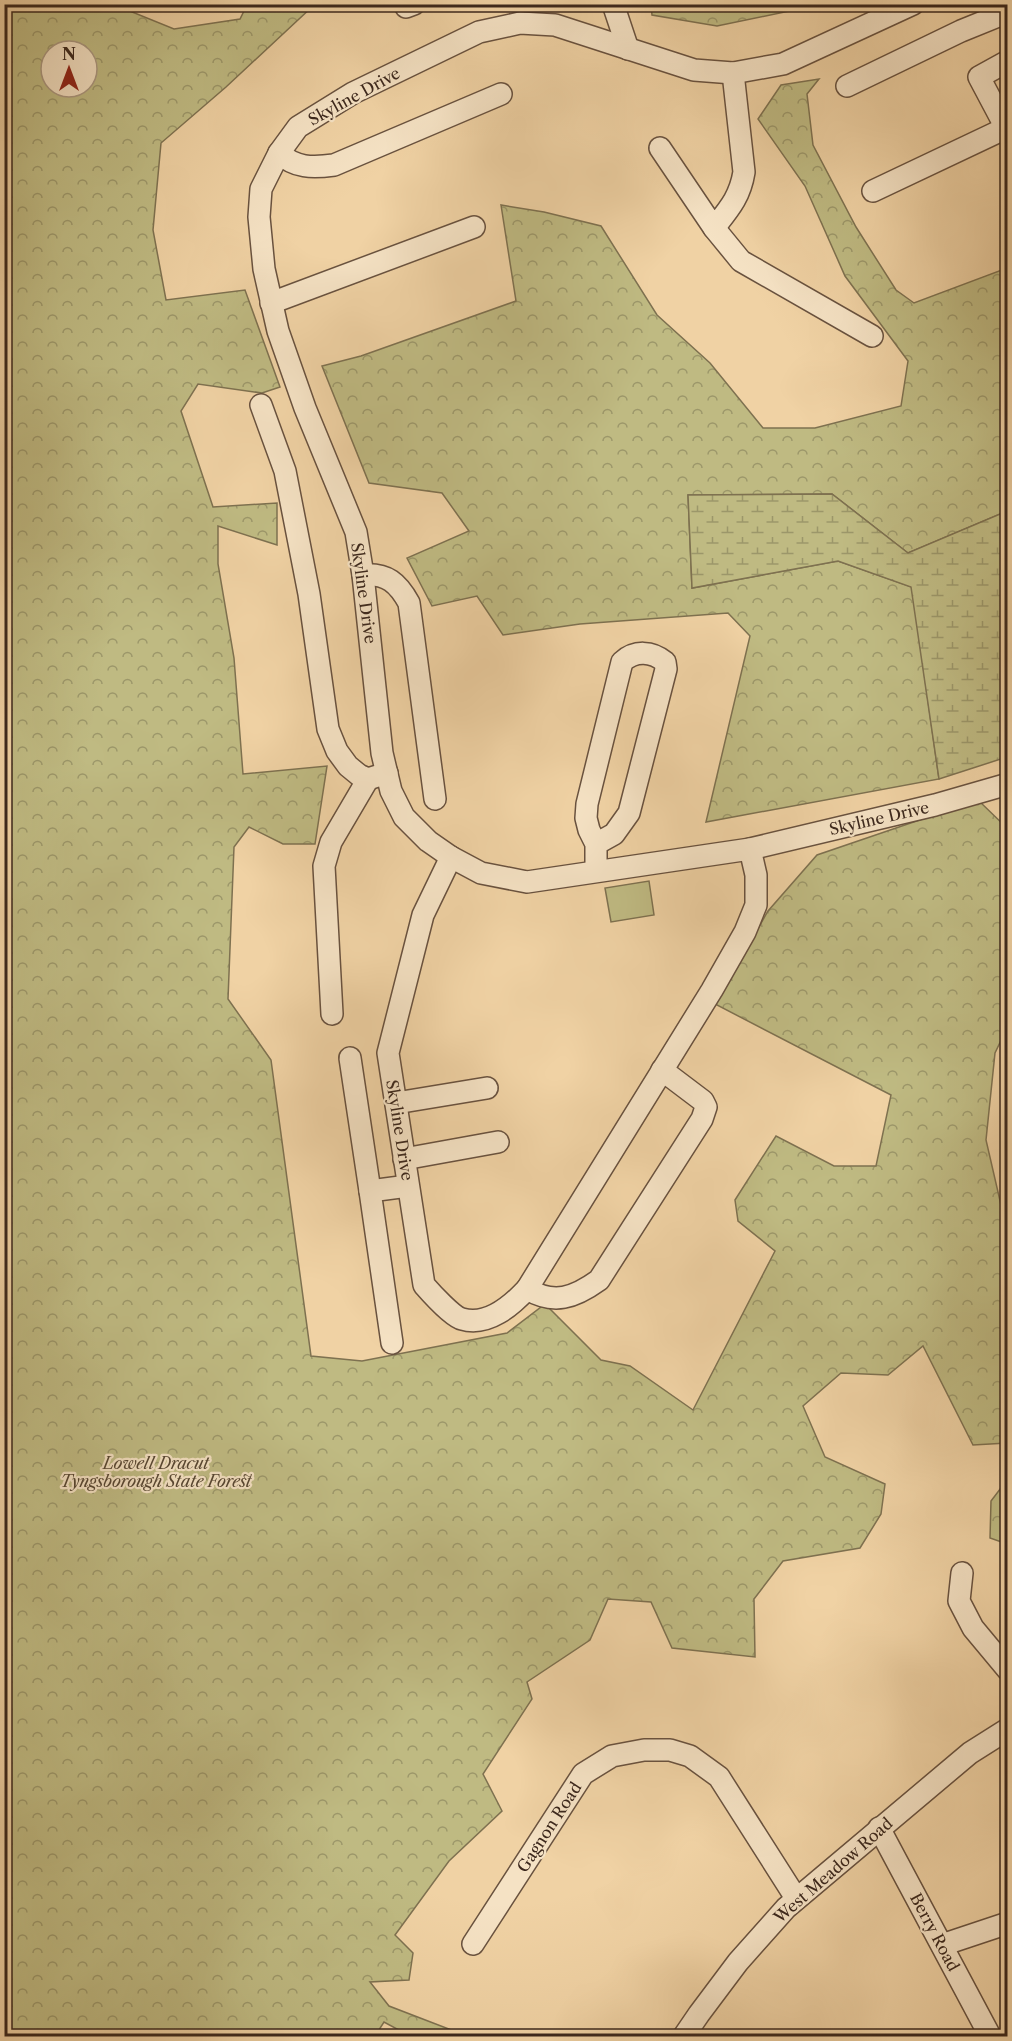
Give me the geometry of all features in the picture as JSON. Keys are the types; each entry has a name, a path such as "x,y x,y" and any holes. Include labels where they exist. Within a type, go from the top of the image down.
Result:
{"street":[{"path":"613,4 628,49"},
{"name":"Skyline Drive","path":"913,4 783,64 733,73 693,70 555,25 520,23 479,32 353,93 298,127 279,153 261,189 259,218 264,269 278,331 305,408 356,532 363,575 382,753 377,776 391,791 404,817 428,842 481,873 527,882 750,849 935,805 1008,784"},
{"path":"847,86 1008,11 1007,4"},
{"path":"873,191 1006,128 979,76 1008,61"},
{"path":"714,228 737,198 744,172 733,73"},
{"path":"279,153 301,166 318,168 334,165 501,94"},
{"path":"660,148 714,228 741,261 872,336"},
{"path":"272,303 474,227"},
{"path":"261,405 285,471 309,594 328,729 337,751 348,766 359,775 377,776"},
{"path":"363,575 382,575 398,586 409,603 435,799"},
{"path":"596,844 614,834 629,813 666,669 665,662 659,656 636,653 622,662 587,804 588,830 596,844 596,871"},
{"path":"332,1014 324,866 331,842 377,776"},
{"name":"Skyline Drive","path":"451,857 423,915 388,1053 424,1285 461,1319 482,1320 509,1308 527,1289 712,990 756,905 756,875 750,849"},
{"path":"350,1058 392,1343"},
{"path":"527,1289 541,1297 554,1299 572,1295 598,1280 702,1119 706,1107 703,1101 662,1070"},
{"path":"396,1103 487,1088"},
{"path":"404,1159 498,1142"},
{"path":"370,1191 408,1186"},
{"path":"962,1573 958,1601 973,1628 1008,1670"},
{"name":"West Meadow Road","path":"684,2037 738,1962 796,1898 970,1753 1008,1729"},
{"name":"Gagnon Road","path":"473,1944 584,1774 612,1756 644,1750 670,1750 690,1756 719,1777 796,1898"},
{"name":"Berry Road","path":"879,1828 990,2037"},
{"path":"942,1945 1008,1923"},
{"path":"1001,2037 1008,2033"}],"green space":[{"path":"651,4 818,5 717,26 652,15"},
{"name":"Lowell Dracut Tyngsborough State Forest","path":"4,5 115,5 174,29 240,19 247,5 314,5 226,87 161,143 153,230 166,300 245,290 280,387 262,393 198,384 181,411 213,507 277,503 277,545 218,526 218,564 234,658 243,774 327,766 315,844 283,844 249,827 234,847 228,999 271,1060 311,1356 362,1361 507,1333 545,1304 601,1360 630,1366 693,1410 775,1251 738,1221 735,1200 776,1136 834,1166 876,1166 891,1095 715,1004 768,911 817,855 978,800 1007,828 1007,1028 995,1053 986,1140 1007,1231 1007,1443 973,1445 923,1346 888,1375 841,1373 803,1406 825,1457 885,1484 881,1514 860,1548 783,1561 754,1599 755,1657 672,1648 651,1602 608,1599 590,1640 527,1682 532,1699 483,1774 502,1811 449,1861 395,1935 413,1953 409,1980 370,1982 389,2006 467,2036 410,2036 384,2022 375,2036 5,2036"},
{"path":"819,79 807,94 813,145 856,227 896,290 914,303 1007,268 1007,517 1000,514 908,553 832,494 688,495 692,588 838,561 912,587 939,779 706,822 750,636 728,613 580,624 503,635 477,596 432,606 407,558 469,531 442,493 369,483 322,366 361,356 516,301 501,205 544,212 601,226 657,315 710,363 763,428 815,428 901,406 908,361 845,276 805,186 758,119 781,85"},
{"path":"832,494 908,553 1000,514 1007,517 1007,757 939,779 911,587 838,561 692,588 688,495"},
{"path":"649,881 654,915 611,922 605,888"},
{"path":"1007,1480 1007,1544 990,1538 991,1501"}]}
